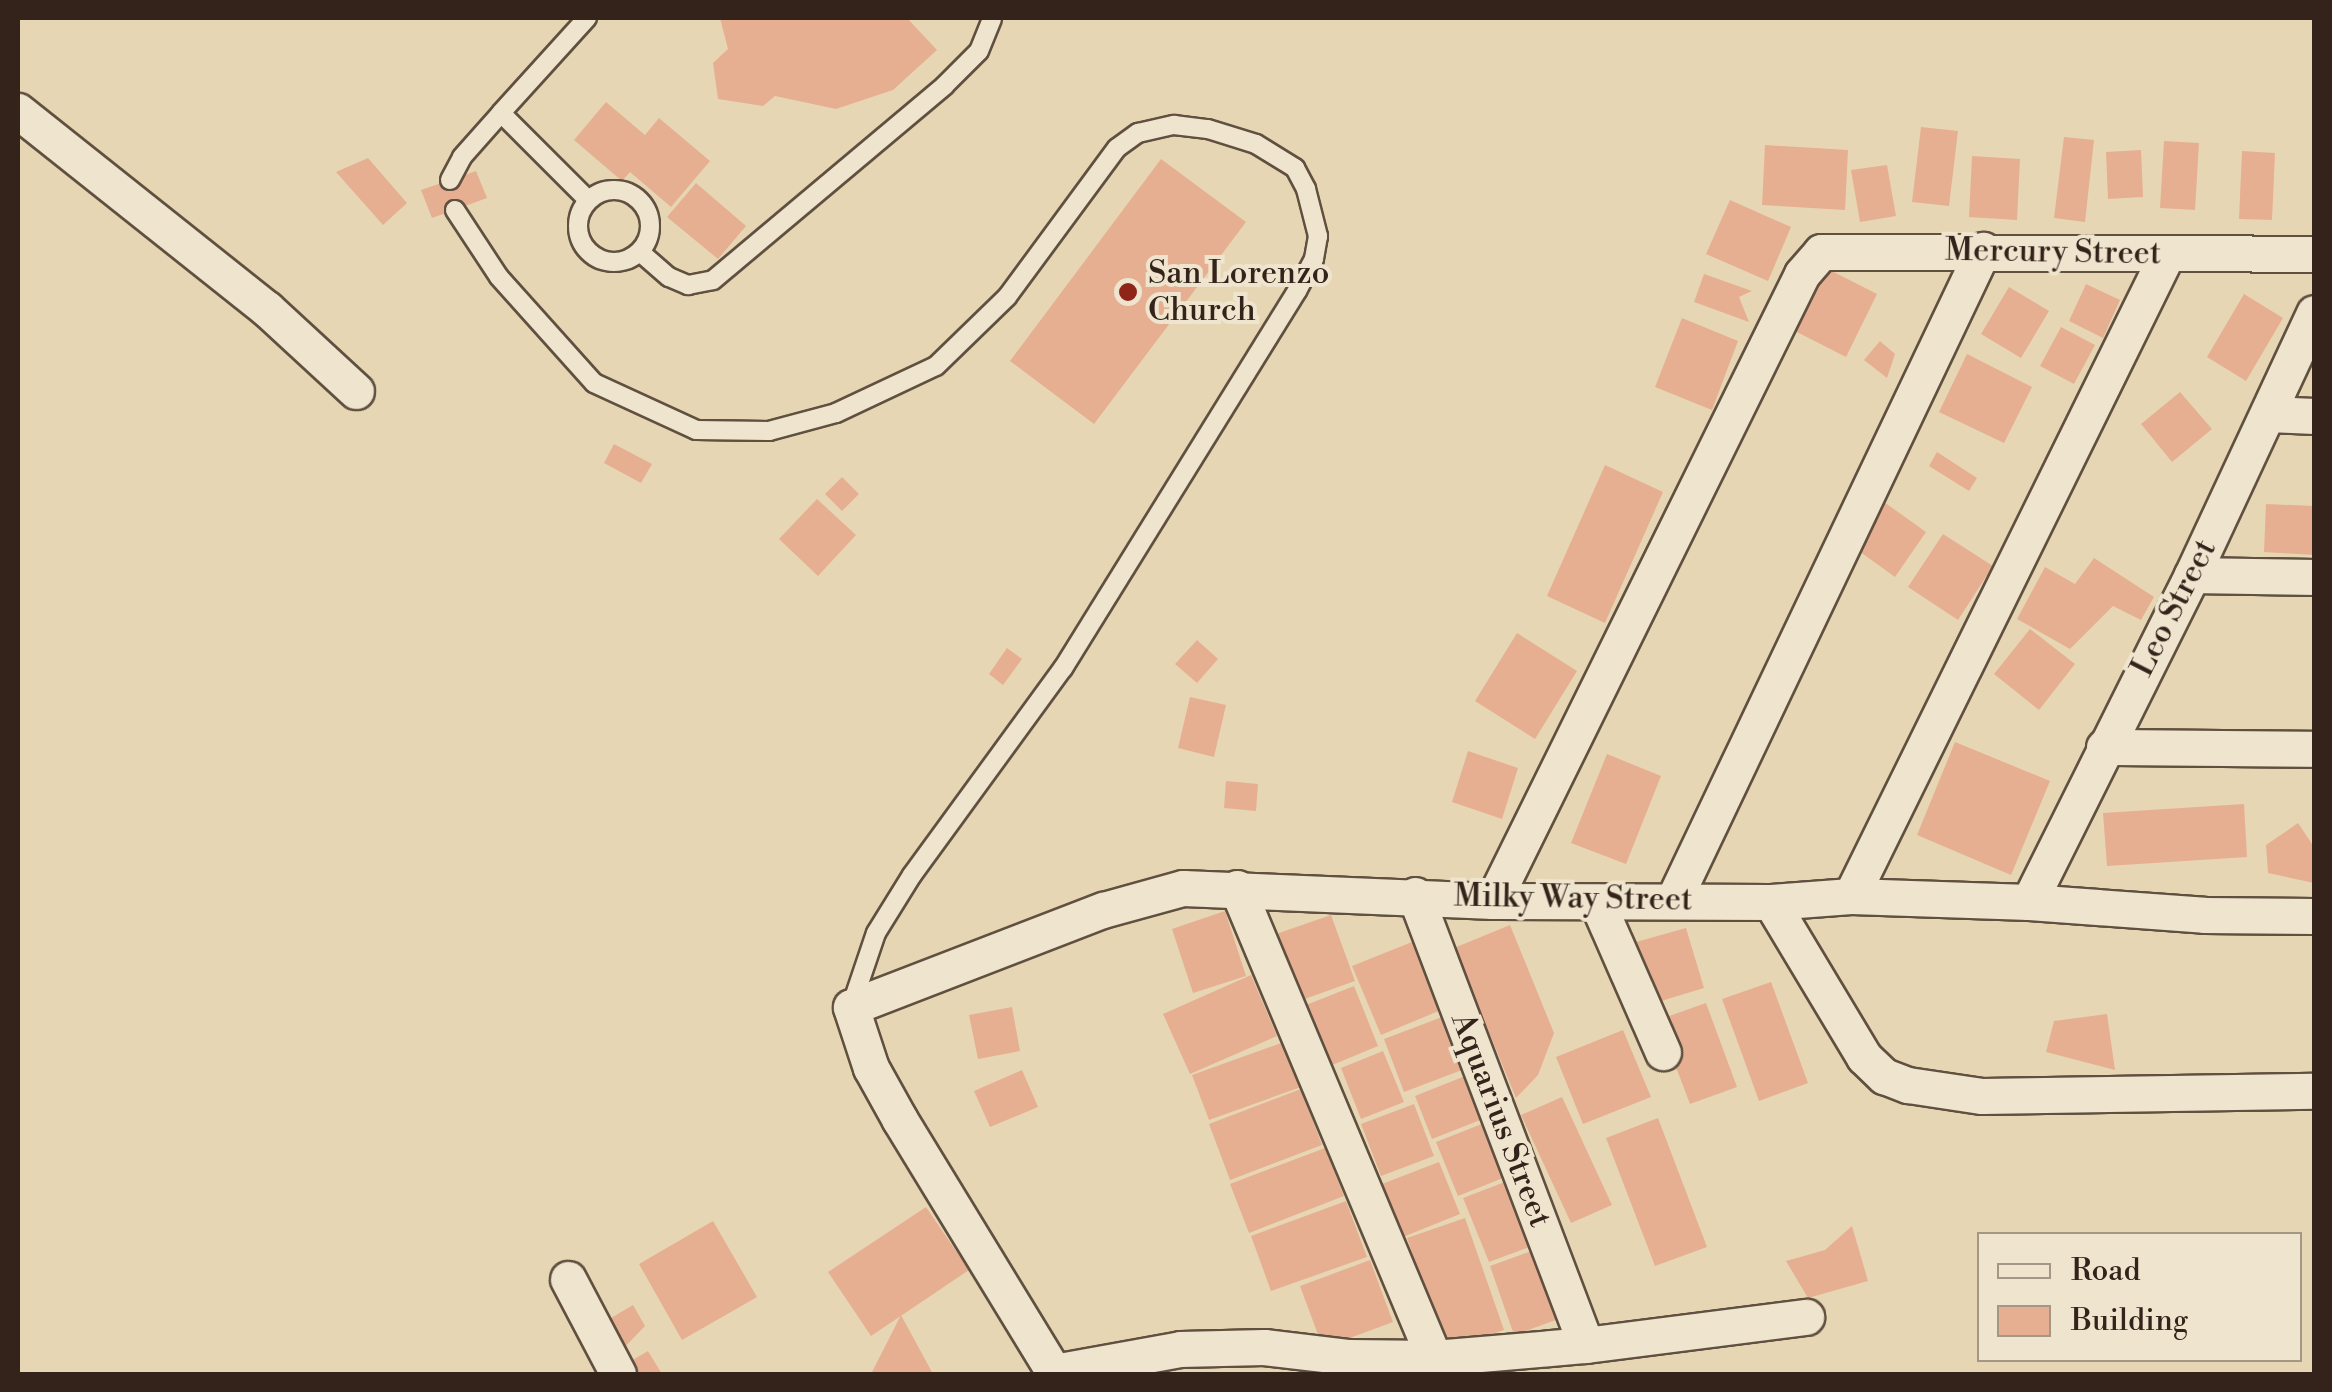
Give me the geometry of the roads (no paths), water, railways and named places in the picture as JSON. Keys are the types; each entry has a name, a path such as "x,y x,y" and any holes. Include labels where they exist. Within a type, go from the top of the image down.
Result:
{"street":[{"path":"18,110 267,309 356,391"},
{"path":"1674,899 1984,250"},
{"name":"Mercury Street","path":"1493,902 1802,274 1821,252 2314,254"},
{"path":"1851,896 2167,254"},
{"name":"Leo Street","path":"2030,902 2192,575 2314,313"},
{"path":"2269,414 2314,416"},
{"path":"2192,575 2314,577"},
{"path":"2104,747 2314,749"},
{"name":"Milky Way Street","path":"851,1007 1150,894 1182,888 1416,895 1493,902 1771,902 1851,896 2030,902 2204,915 2314,916"},
{"path":"1237,888 1434,1358"},
{"name":"Aquarius Street","path":"1416,895 1586,1345"},
{"path":"1597,902 1662,1052"},
{"path":"1771,902 1864,1057 1884,1076 1908,1085 1982,1096 2314,1091"},
{"path":"851,1007 871,1068 1054,1373 1180,1349 1264,1347 1350,1357 1434,1358 1586,1345 1806,1317"},
{"path":"568,1279 618,1374"}],"lane":[{"path":"450,180 462,156 587,18"},
{"path":"640,252 669,277 688,285 713,280 944,86 979,50 992,18"},
{"path":"501,113 588,200"},
{"path":"455,210 510,291 594,384 696,430 769,431 836,413 936,366 973,335 1007,297 1116,148 1138,133 1174,125 1208,129 1256,144 1295,168 1306,189 1318,236 1314,259 1298,291 1064,668 912,875 876,933 851,1007"},
{"path":"614,189 640,200 650,226 640,252 614,263 588,252 576,225 588,200 614,189"}],"place":[{"name":"San Lorenzo Church","path":"1128,292"}]}
